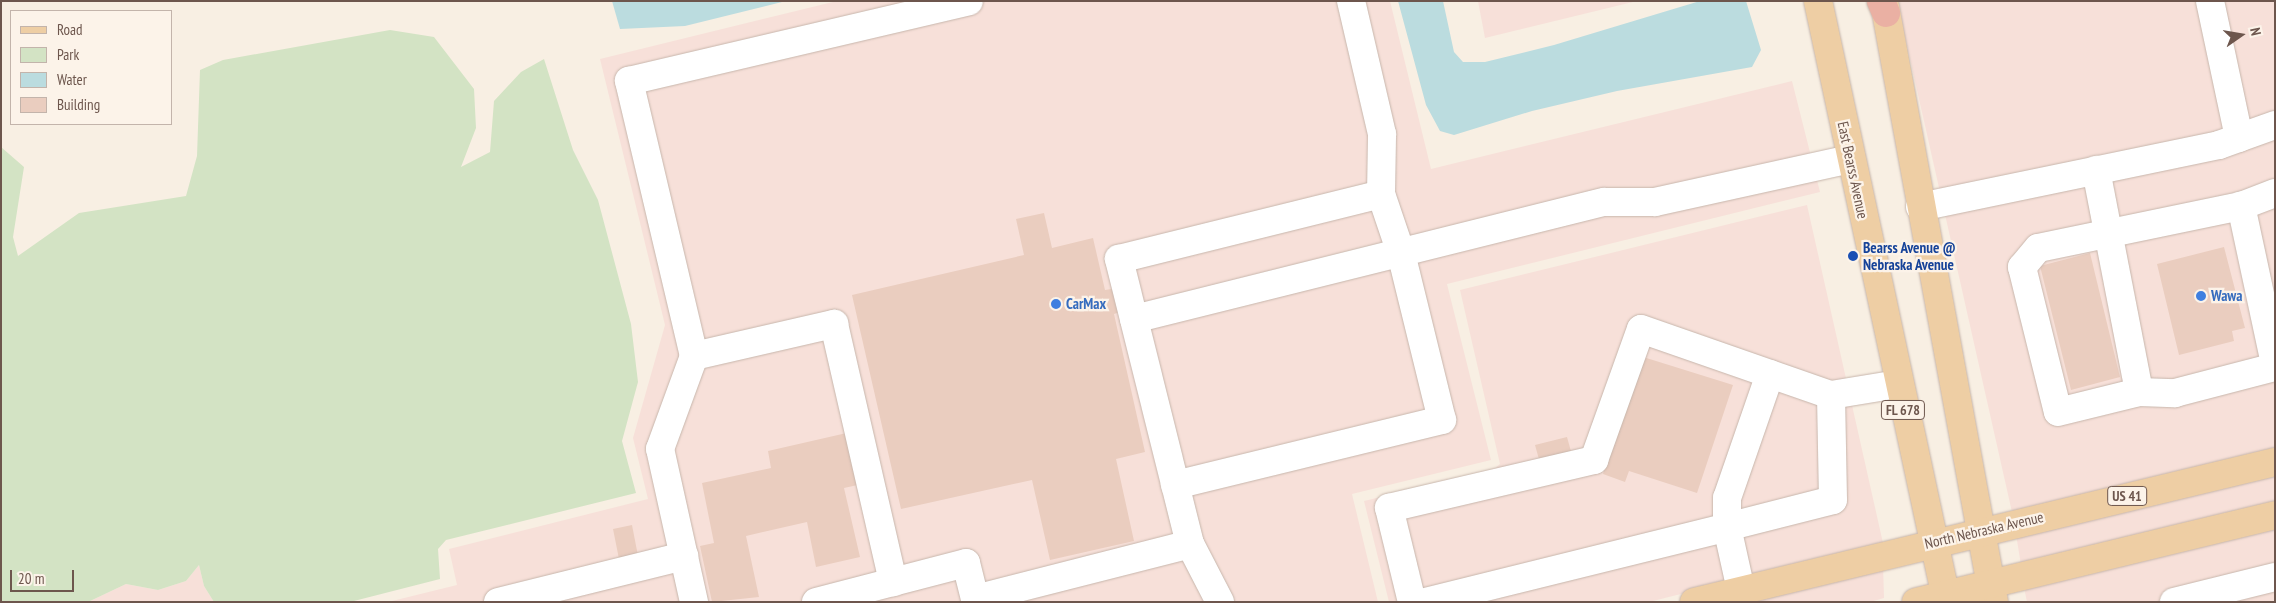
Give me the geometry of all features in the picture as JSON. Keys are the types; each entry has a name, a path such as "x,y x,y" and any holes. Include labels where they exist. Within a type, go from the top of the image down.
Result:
{"main road":[{"name":"East Bearss Avenue","path":"1818,1 1932,543 1946,598"},
{"path":"1884,5 1920,207 1959,394 1979,532 1992,593"},
{"name":"North Nebraska Avenue","path":"1694,602 1932,543 2275,462"},
{"path":"1916,602 1992,593 2275,515"}],"lane":[{"path":"694,602 660,449 694,356 629,81 969,1"},
{"path":"1175,485 1442,420 1401,253 1380,194 1382,134 1351,1"},
{"path":"2210,1 2239,138"},
{"path":"1920,207 2096,170 2274,129"},
{"path":"1134,319 1606,202 1655,202 1850,159"},
{"path":"2096,170 2110,233 2139,392"},
{"path":"2275,193 2241,206 2038,248 2022,267 2058,412 2139,392 2175,393 2275,367"},
{"path":"1220,602 1190,544 1119,259 1380,194"},
{"path":"2241,206 2275,364"},
{"path":"694,356 834,324 893,582"},
{"path":"1412,602 1389,508 1594,460 1641,329 1831,395 1898,384"},
{"path":"1741,590 1727,527 1727,498 1770,374"},
{"path":"1425,602 1833,500 1831,395"},
{"path":"816,602 966,563 975,600 1190,544"},
{"path":"498,602 684,556"},
{"path":"2175,602 2234,595 2275,577"}],"shaded area":[{"name":"CarMax","path":"837,1 1390,1 1431,169 1792,81 1820,192 1447,284 1491,460 1352,494 1378,602 388,602 457,585 449,549 648,499 633,438 665,325 600,59"},
{"path":"1478,1 1637,1 1485,38"},
{"path":"1897,1 2275,1 2275,450 2012,512"},
{"path":"1807,205 1883,543 1649,602 1389,602 1364,501 1493,470 1500,464 1460,290"},
{"path":"2275,473 2275,504 2021,565 2016,534"},
{"path":"2275,527 2275,602 2027,602 2024,587"},
{"path":"199,565 204,586 214,602 88,602 126,584 158,590 186,581"},
{"path":"1883,566 1884,598 1870,602 1740,602"}],"green space":[{"path":"390,30 434,37 474,89 476,128 461,167 490,152 494,101 521,72 544,59 573,150 598,200 631,324 638,382 622,441 636,493 446,540 438,549 440,579 350,602 214,602 204,586 199,565 186,581 158,590 126,584 88,602 1,602 1,147 24,167 13,237 18,256 79,213 186,196 197,156 200,70 223,60"}],"water":[{"path":"612,1 786,1 685,26 620,29"},
{"path":"1398,1 1443,1 1454,52 1463,62 1485,62 1554,45 1700,1 1746,1 1761,50 1752,67 1617,91 1532,111 1454,135 1440,131 1426,105"}],"building":[{"path":"1044,213 1052,248 1093,238 1105,290 1118,288 1123,311 1114,314 1145,452 1116,459 1134,541 1050,560 1032,480 901,509 852,295 1024,255 1016,219"},
{"name":"Wawa","path":"2224,247 2245,328 2232,331 2234,341 2179,355 2157,264"},
{"path":"2090,253 2120,377 2071,390 2040,266"},
{"path":"1640,356 1733,385 1697,493 1629,471 1625,482 1603,474"},
{"path":"851,432 862,484 844,488 860,557 816,567 807,522 746,536 759,597 712,602 700,546 714,543 702,483 771,468 768,451"},
{"path":"1567,437 1572,455 1540,463 1535,445"},
{"path":"632,525 639,561 620,564 613,529"}],"place":[{"name":"Bearss Avenue @ Nebraska Avenue","path":"1853,256"},
{"name":"Wawa","path":"2201,296"},
{"name":"CarMax","path":"1056,304"}]}
